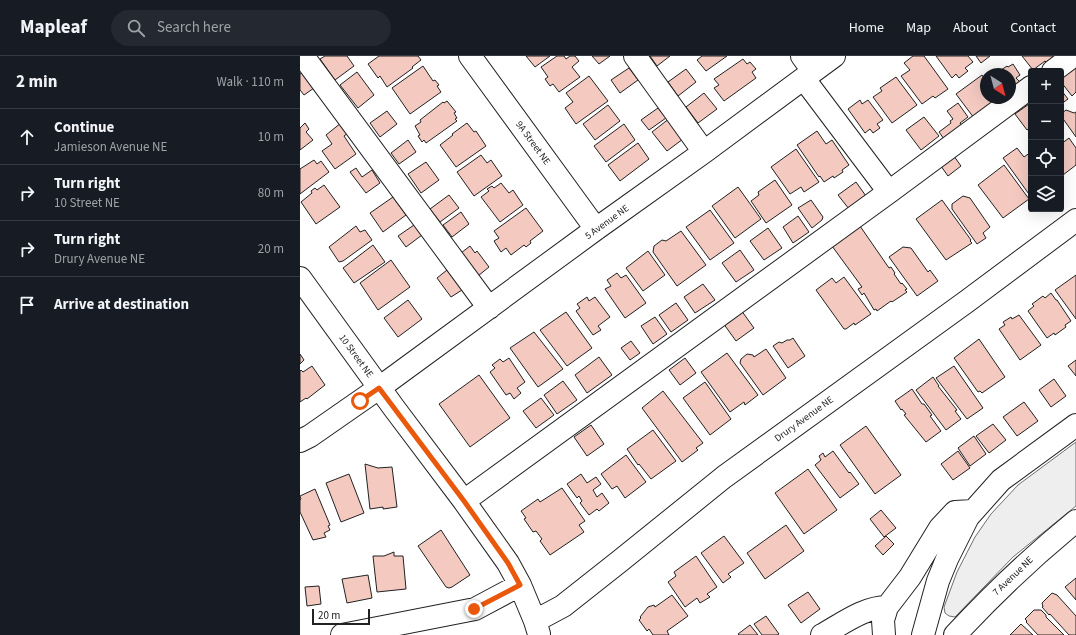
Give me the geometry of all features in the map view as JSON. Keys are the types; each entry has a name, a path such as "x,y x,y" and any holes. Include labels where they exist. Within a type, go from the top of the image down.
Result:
{"street":[{"path":"303,56 489,308"},
{"name":"9A Street NE","path":"470,56 596,230"},
{"path":"635,56 704,152"},
{"name":"5 Avenue NE","path":"300,441 310,436 379,388 704,152 806,69 834,56"},
{"path":"1057,68 1073,56"},
{"path":"806,69 889,192"},
{"path":"464,501 1028,89"},
{"name":"Drury Avenue NE","path":"537,628 724,477 966,302 1076,220"},
{"name":"10 Street NE","path":"300,278 508,563 520,585 537,628"},
{"path":"924,635 938,581 946,559 968,517 1001,480 1076,425"},
{"path":"884,635 883,620 887,607 910,577 940,528 955,512 973,511"},
{"name":"7 Avenue NE","path":"955,635 1005,583 1043,548 1076,521"},
{"path":"342,635 474,609 520,585"},
{"path":"822,635 876,607 887,607"}],"shaded area":[{"path":"1076,442 1076,506 1013,557 955,617 949,616 945,613 944,607 957,572 975,537 991,514 1018,485"}],"building":[{"path":"325,56 347,56 354,66 335,80 320,59"},
{"path":"379,56 418,56 421,60 412,67 413,68 387,87 380,76 378,78 368,64"},
{"path":"526,56 550,56 535,67"},
{"path":"557,56 564,56 566,59 570,56 575,56 579,61 572,67 580,77 559,92 553,84 550,86 545,79 548,77 541,67"},
{"path":"592,56 610,56 599,64"},
{"path":"650,56 670,56 657,66"},
{"path":"702,56 727,56 706,71 697,60"},
{"path":"913,56 924,56 948,89 935,98 933,96 922,104 901,76 910,70 904,63"},
{"path":"936,56 968,56 973,62 965,68 968,71 959,78 956,74 952,78"},
{"path":"976,56 990,56 981,63"},
{"path":"1022,56 1055,56 1036,68 1031,68"},
{"path":"743,59 747,64 750,62 756,69 752,72 756,78 724,101 714,88 719,85 714,79"},
{"path":"1013,64 1016,68 1004,68 1007,66 1008,67"},
{"path":"423,66 433,81 435,80 439,85 437,86 441,92 410,114 392,88"},
{"path":"1074,66 1076,68 1076,92 1072,96 1064,86 1064,74"},
{"path":"629,68 638,80 620,93 611,80"},
{"path":"686,69 696,82 678,96 668,82"},
{"path":"1016,69 1020,75 1016,78"},
{"path":"303,72 314,88 304,95 300,90 300,74"},
{"path":"357,72 374,95 358,108 340,85"},
{"path":"589,76 608,101 576,124 565,108 573,102 566,93"},
{"path":"980,76 980,104 992,104 974,118 956,94"},
{"path":"896,77 917,105 892,123 873,97 882,91 880,88"},
{"path":"1016,78 1021,83 1016,87"},
{"path":"704,93 717,109 698,123 686,107"},
{"path":"1064,94 1068,99 1064,102"},
{"path":"860,100 862,104 868,100 883,120 877,124 880,128 873,133 870,129 865,133 848,109"},
{"path":"447,101 456,112 454,113 457,121 426,143 424,140 422,142 418,136 420,135 415,126 421,122 420,120 443,102 444,103"},
{"path":"958,103 968,117 960,123 962,126 944,139 939,132 951,123 950,121 953,119 947,111"},
{"path":"608,105 620,121 595,140 583,124"},
{"path":"1028,105 1028,129 1027,130 1015,114"},
{"path":"658,108 666,118 649,130 641,120"},
{"path":"1066,110 1074,113 1076,112 1076,137 1064,120 1064,112"},
{"path":"387,111 397,124 380,137 370,123"},
{"path":"924,117 939,136 921,150 906,130"},
{"path":"670,118 683,139 667,151 652,132"},
{"path":"305,123 309,129 306,132 313,140 300,150 300,128"},
{"path":"341,123 348,133 344,136 356,154 335,169 322,151 332,144 326,135"},
{"path":"467,123 474,132 476,131 486,146 456,167 440,145"},
{"path":"624,124 635,140 606,162 594,146"},
{"path":"817,131 826,144 832,140 849,165 842,170 843,172 824,182 797,145"},
{"path":"1069,138 1076,148 1076,165 1064,174 1064,142"},
{"path":"408,140 416,152 399,164 391,153"},
{"path":"638,143 649,159 620,181 608,165"},
{"path":"1017,148 1024,157 1028,154 1028,193 1003,158"},
{"path":"796,149 819,182 804,192 801,187 790,194 771,167"},
{"path":"951,152 961,166 948,176 938,162"},
{"path":"481,155 487,163 491,160 502,176 474,196 457,172"},
{"path":"314,160 317,164 321,161 329,172 300,194 300,169"},
{"path":"426,162 439,180 421,193 408,174"},
{"path":"1004,165 1028,200 1003,218 978,185"},
{"path":"356,168 362,177 372,170 380,183 366,193 350,172"},
{"path":"775,180 792,205 766,223 751,201 759,195 758,192"},
{"path":"856,182 866,196 849,209 838,195"},
{"path":"501,183 509,193 513,190 523,205 500,222 481,197 489,191 487,189 492,186 494,188"},
{"path":"324,185 340,207 316,224 301,202 312,193 311,191 315,188 317,190"},
{"path":"738,187 761,219 735,238 712,206"},
{"path":"449,195 459,208 440,222 430,209"},
{"path":"963,196 970,198 990,227 983,233 986,238 977,244 952,209 952,204"},
{"path":"393,197 406,215 383,232 370,213"},
{"path":"811,200 823,217 822,220 812,228 798,208"},
{"path":"942,200 972,243 946,260 916,219"},
{"path":"526,208 543,231 530,241 531,243 526,247 524,245 511,255 506,248 501,252 494,241 499,238 494,231"},
{"path":"710,210 734,243 710,260 686,227"},
{"path":"461,212 469,224 452,237 443,225"},
{"path":"798,216 809,232 793,243 783,227"},
{"path":"414,225 422,235 406,247 398,236"},
{"path":"356,226 360,232 365,230 372,240 343,261 339,262 329,247"},
{"path":"860,226 889,268 891,267 901,284 902,283 907,289 905,290 907,292 877,311 876,309 874,310 864,293 862,295 858,289 862,287 832,246"},
{"path":"768,228 782,248 764,260 750,241"},
{"path":"681,231 706,265 677,286 653,252 654,246 662,240 666,241"},
{"path":"373,245 385,262 354,283 343,268"},
{"path":"470,246 475,253 477,251 489,267 478,276 461,253"},
{"path":"903,247 911,248 928,272 930,270 938,281 917,296 889,257"},
{"path":"740,250 754,270 736,282 722,263"},
{"path":"648,251 665,275 643,291 626,268"},
{"path":"391,260 410,287 378,310 360,283"},
{"path":"447,270 462,290 451,297 437,278"},
{"path":"617,273 621,278 626,275 646,303 625,318 605,289 611,286 607,280"},
{"path":"1076,275 1076,319 1055,290"},
{"path":"844,277 871,314 855,325 854,323 846,329 844,329 816,290 832,278 836,283"},
{"path":"703,284 715,300 695,313 684,297"},
{"path":"1051,293 1071,321 1065,325 1066,327 1055,335 1054,333 1047,338 1028,311 1034,306 1032,304 1043,296 1045,298"},
{"path":"587,297 589,301 595,297 610,317 598,326 601,330 593,335 576,311 580,308 577,304"},
{"path":"408,300 422,319 398,337 384,318"},
{"path":"676,303 688,320 671,332 659,315"},
{"path":"741,310 754,328 736,341 723,323"},
{"path":"566,312 592,348 567,366 540,330"},
{"path":"1019,315 1041,345 1020,360 999,329 1005,325 1003,322 1011,317 1012,319"},
{"path":"655,317 667,334 653,344 641,326"},
{"path":"534,332 563,369 538,387 510,348"},
{"path":"793,338 805,356 788,368 773,346 779,342 782,343"},
{"path":"979,339 1005,377 982,393 980,391 978,392 954,358"},
{"path":"631,341 640,353 630,360 621,348"},
{"path":"766,349 786,378 763,395 740,363 741,359 747,354 753,355 754,357"},
{"path":"727,353 758,395 745,405 744,402 730,412 701,372"},
{"path":"300,354 304,360 300,364"},
{"path":"599,357 612,375 587,393 575,375"},
{"path":"509,358 525,382 517,388 521,393 514,399 510,393 506,395 490,372 495,368 492,365 500,359 503,362"},
{"path":"685,358 696,373 680,385 669,370"},
{"path":"1076,360 1076,376 1068,366"},
{"path":"312,366 325,385 307,399 306,398 300,402 300,371 301,370 303,372"},
{"path":"954,366 983,408 967,419 936,378"},
{"path":"479,375 510,418 470,447 439,404"},
{"path":"933,377 938,386 957,410 955,411 961,419 946,430 916,390"},
{"path":"1054,379 1066,396 1051,407 1039,390"},
{"path":"563,381 577,400 557,414 544,395"},
{"path":"705,382 731,419 710,435 683,398"},
{"path":"912,389 922,404 924,404 932,415 930,416 941,431 926,442 904,415 906,414 902,409 901,410 895,401"},
{"path":"663,391 703,443 696,448 698,450 682,462 642,408"},
{"path":"541,398 554,415 536,428 523,411"},
{"path":"1024,402 1038,421 1017,436 1003,417"},
{"path":"993,424 1006,440 989,453 976,436"},
{"path":"591,425 604,444 587,456 574,437"},
{"path":"866,426 901,475 875,494 840,445"},
{"path":"653,430 676,461 651,479 639,464 638,465 627,449"},
{"path":"974,436 986,454 970,466 958,448"},
{"path":"833,451 859,484 840,498 815,465 821,460 819,456 823,453 825,457"},
{"path":"958,451 970,468 953,480 941,464"},
{"path":"626,455 646,482 625,498 617,486 612,489 601,474"},
{"path":"365,464 378,468 392,467 397,507 370,509"},
{"path":"808,469 837,510 804,534 775,493"},
{"path":"349,474 364,513 341,522 326,483"},
{"path":"581,474 587,483 596,477 601,484 593,490 597,497 602,493 609,503 599,511 597,509 589,515 580,503 582,501 579,496 577,498 567,484"},
{"path":"562,488 585,521 579,525 584,532 550,555 540,541 542,539 536,531 533,532 524,519 526,518 521,511 538,499 540,502"},
{"path":"315,489 330,525 328,526 330,530 324,533 326,537 313,540 300,512 300,496"},
{"path":"881,510 896,528 884,537 870,519"},
{"path":"786,525 804,551 765,579 747,553"},
{"path":"441,530 470,575 449,588 446,587 418,546"},
{"path":"724,536 744,563 728,574 731,577 723,583 701,553"},
{"path":"886,536 894,544 883,555 875,546"},
{"path":"394,552 394,556 403,556 406,589 377,592 373,556 384,556"},
{"path":"696,556 717,587 707,594 710,597 700,603 697,598 685,607 668,582 676,576 674,572"},
{"path":"368,575 372,598 347,603 342,579"},
{"path":"1076,578 1076,600 1065,587"},
{"path":"319,586 321,604 307,606 305,587"},
{"path":"808,592 820,609 801,623 788,605"},
{"path":"1052,593 1057,595 1076,616 1076,635 1069,635 1042,607 1042,603"},
{"path":"672,595 688,616 667,631 669,635 653,635 649,629 647,631 639,620 641,618 640,617 648,607 654,605 655,607"},
{"path":"1034,610 1041,610 1064,635 1038,635 1025,619"},
{"path":"766,616 779,634 762,635 754,624"},
{"path":"1021,624 1033,635 1010,635"},
{"path":"750,625 758,635 738,634"}],"route":[{"path":"360,401 379,388 464,501 508,563 520,585 474,609"}]}
